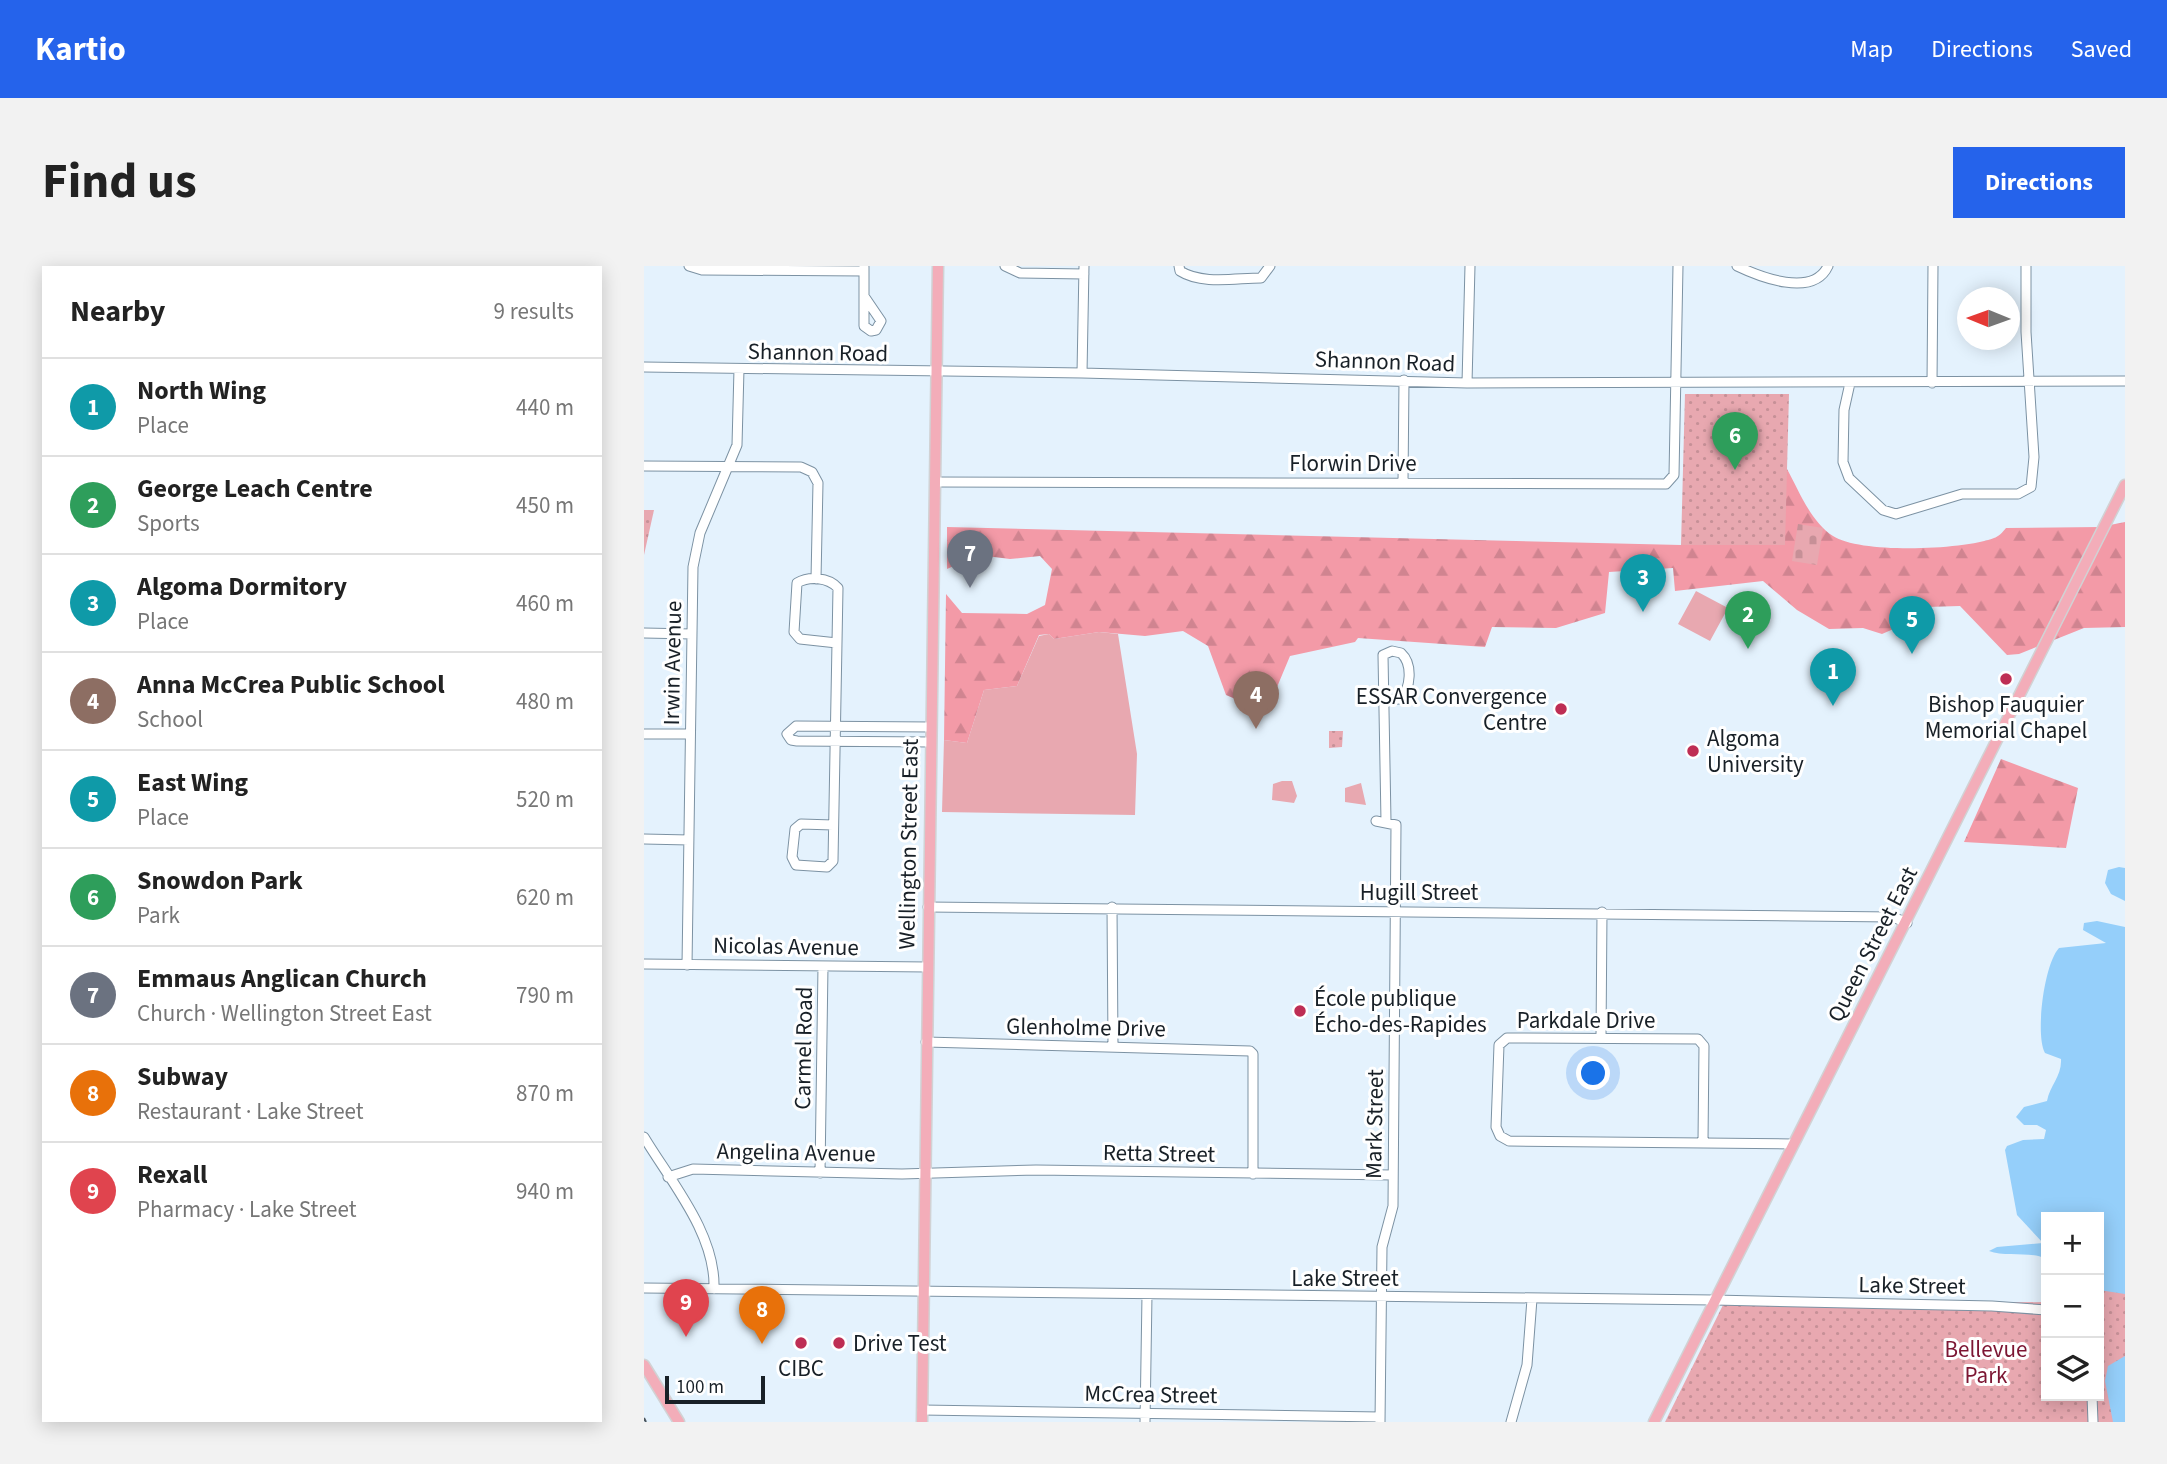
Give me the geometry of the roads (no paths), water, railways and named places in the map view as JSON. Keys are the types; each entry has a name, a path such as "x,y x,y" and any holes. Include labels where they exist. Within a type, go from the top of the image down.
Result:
{"main road":[{"name":"Wellington Street East","path":"922,1422 938,266"},
{"name":"Queen Street East","path":"1654,1422 2124,488"},
{"path":"644,1364 679,1422"}],"street":[{"path":"689,266 702,270 864,269 864,296"},
{"path":"1005,266 1020,273 1084,270 1082,373"},
{"path":"1179,266 1180,271 1189,277 1215,279 1261,278 1269,266"},
{"path":"1467,383 1470,266"},
{"name":"Florwin Drive","path":"935,482 1665,484 1674,475 1678,266"},
{"path":"1737,266 1767,280 1795,281 1812,281 1824,274 1828,266"},
{"path":"1933,266 1933,383"},
{"path":"1850,383 1843,422 1843,462 1849,478 1883,510 1895,514 1962,494 2018,494 2031,486 2034,457 2026,332 2026,266"},
{"name":"Shannon Road","path":"644,367 1082,373 1467,383 2125,381"},
{"name":"Irwin Avenue","path":"687,965 693,567 698,545 737,445 739,369"},
{"path":"1403,482 1404,380"},
{"path":"644,466 800,467 812,472 818,483 816,579"},
{"path":"833,825 801,824 795,829 792,857 796,866 827,867 834,861 838,588 832,581 816,579 797,583 794,632 800,639 837,643"},
{"path":"644,633 692,634"},
{"path":"1401,653 1408,664 1407,692 1400,699 1383,700 1383,654 1401,653"},
{"name":"Mark Street","path":"1380,1420 1383,1236 1393,1206 1396,825 1381,821 1383,700"},
{"path":"931,727 796,726 787,734 791,740 931,742"},
{"path":"644,734 690,734"},
{"path":"644,839 689,840"},
{"name":"Hugill Street","path":"929,906 1893,917 1907,923"},
{"path":"1112,907 1113,1046"},
{"path":"1601,1038 1602,912"},
{"name":"Nicolas Avenue","path":"644,964 927,967"},
{"name":"Carmel Road","path":"820,1173 823,966"},
{"name":"Parkdale Drive","path":"1703,1141 1704,1046 1698,1039 1507,1038 1499,1045 1496,1127 1500,1136 1509,1141 1792,1144"},
{"name":"Glenholme Drive","path":"926,1042 1245,1049 1253,1054 1253,1174"},
{"path":"644,1137 706,1239 714,1289"},
{"name":"Angelina Avenue","path":"668,1177 693,1169 902,1174 924,1171"},
{"name":"Retta Street","path":"924,1171 1393,1175"},
{"name":"Lake Street","path":"644,1288 1147,1296 1714,1300 1992,1306 2041,1310"},
{"path":"1145,1418 1147,1296"},
{"path":"1511,1422 1527,1366 1532,1299"},
{"path":"2092,1401 2094,1422"},
{"name":"McCrea Street","path":"922,1410 1145,1418 1380,1420"}],"water":[{"path":"2125,868 2125,901 2111,894 2105,883 2108,870"},
{"path":"2097,921 2125,927 2125,1294 2104,1291 2104,1212 2041,1212 2041,1241 2017,1215 2005,1150 2007,1146 2023,1140 2044,1139 2046,1130 2037,1125 2024,1125 2016,1117 2024,1107 2047,1101 2060,1070 2061,1059 2045,1053 2041,1031 2045,984 2054,956 2059,948 2106,943 2083,930 2084,923"},
{"path":"2041,1243 2041,1257 1989,1251 1997,1247"},
{"path":"2125,1356 2125,1422 2113,1422 2105,1381 2108,1366"}],"railway":[{"path":"644,1418 646,1422"}],"place":[{"name":"Snowdon Park","path":"1735,470"},
{"name":"Emmaus Anglican Church","path":"970,588"},
{"name":"Algoma Dormitory","path":"1643,612"},
{"name":"George Leach Centre","path":"1748,649"},
{"name":"East Wing","path":"1912,654"},
{"name":"Bishop Fauquier Memorial Chapel","path":"2006,679"},
{"name":"North Wing","path":"1833,706"},
{"name":"ESSAR Convergence Centre","path":"1561,709"},
{"name":"Anna McCrea Public School","path":"1256,729"},
{"name":"Algoma University","path":"1693,751"},
{"name":"École publique Écho-des-Rapides","path":"1300,1011"},
{"name":"Rexall","path":"686,1337"},
{"name":"CIBC","path":"801,1343"},
{"name":"Drive Test","path":"839,1343"},
{"name":"Subway","path":"762,1344"}],"park label":[{"name":"Bellevue Park","path":"1986,1362"}]}
